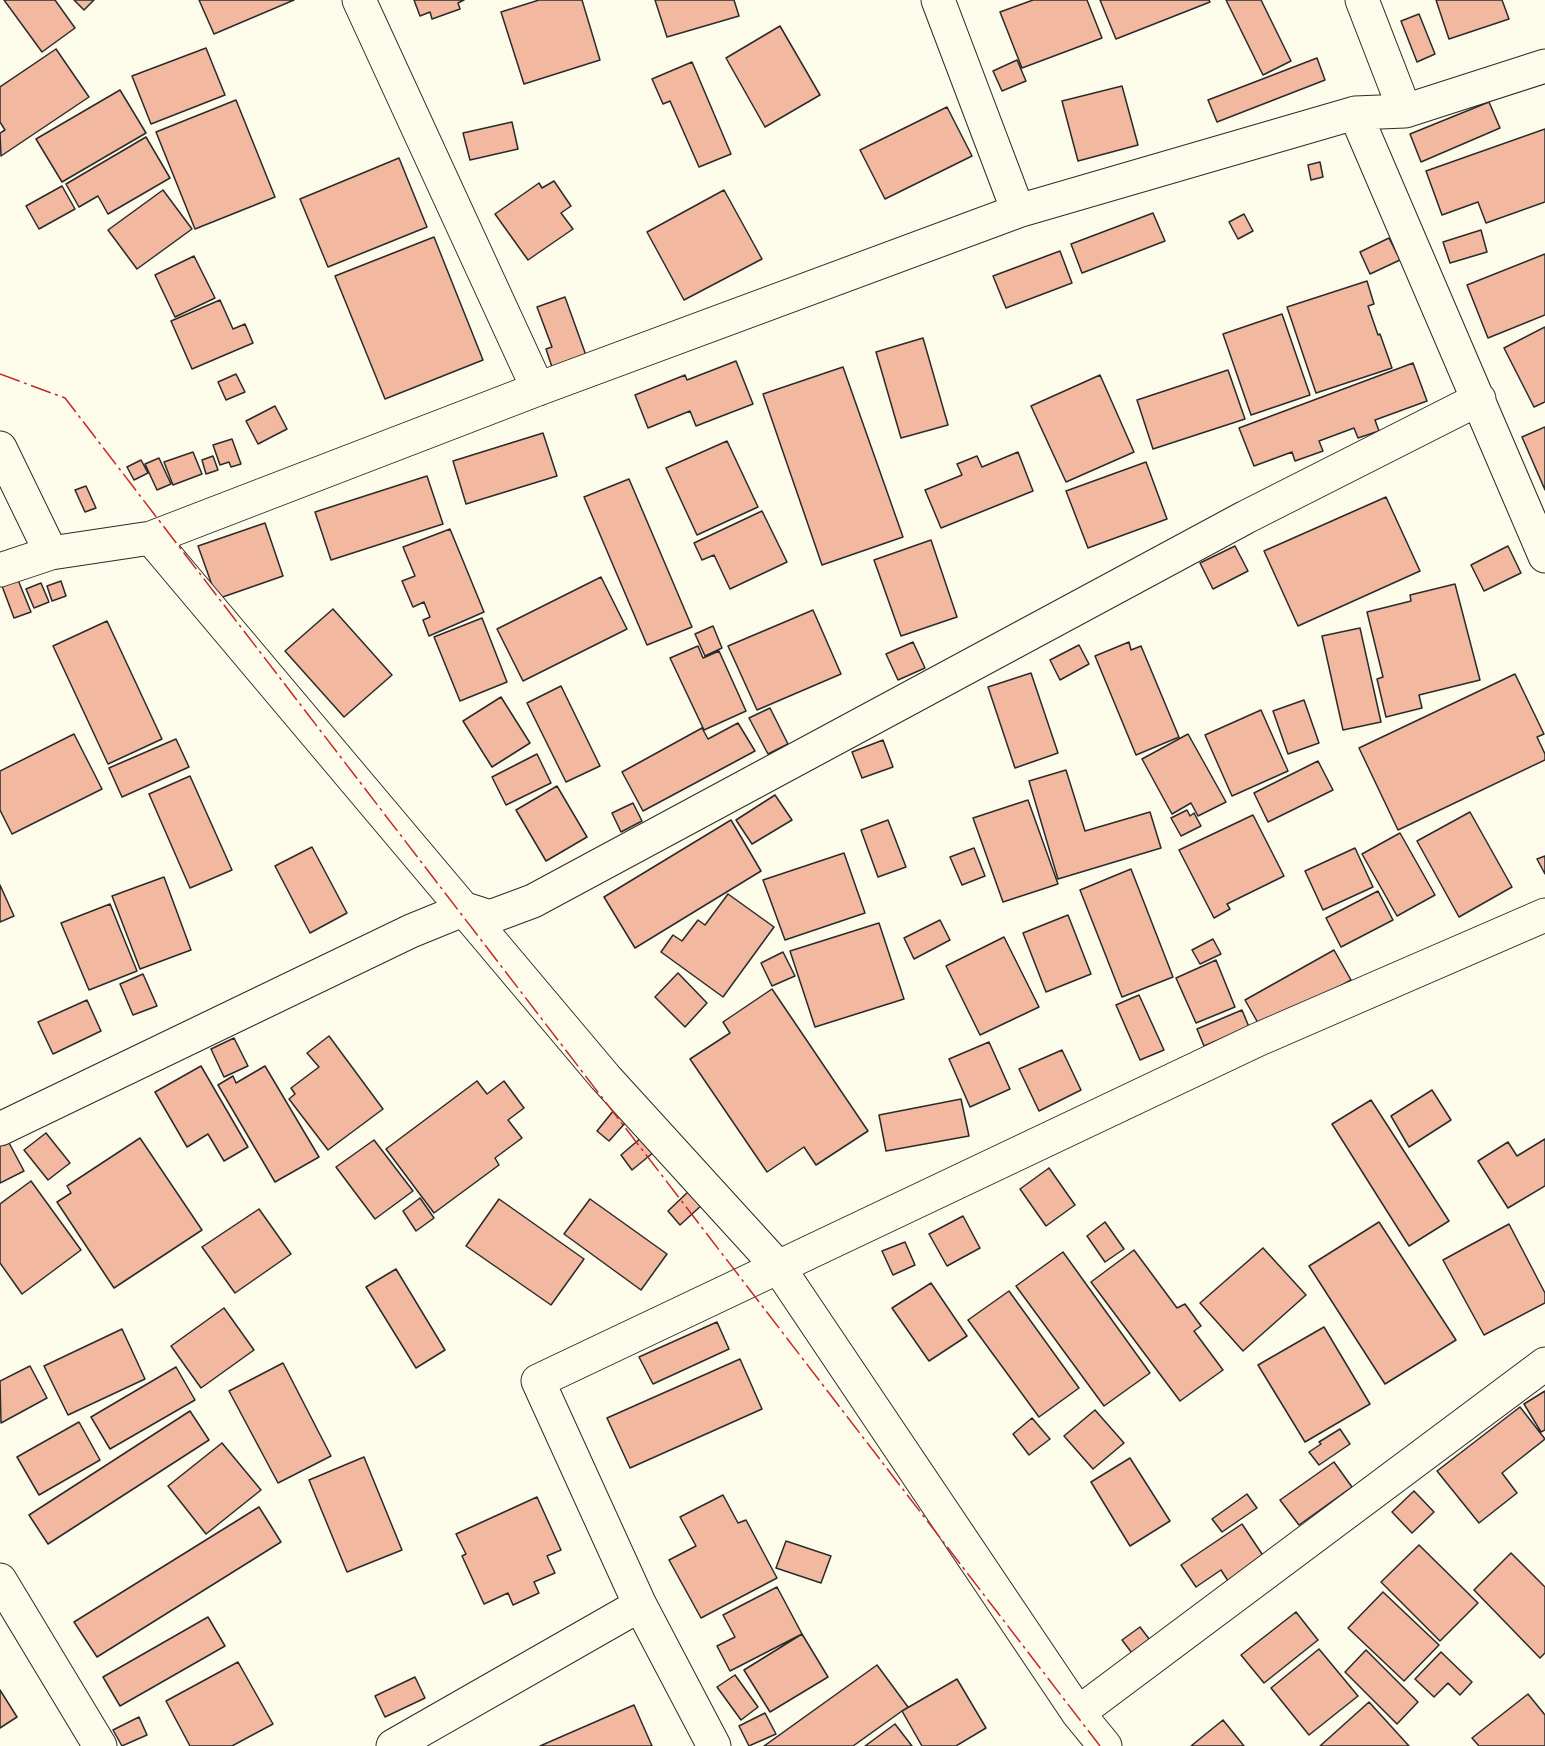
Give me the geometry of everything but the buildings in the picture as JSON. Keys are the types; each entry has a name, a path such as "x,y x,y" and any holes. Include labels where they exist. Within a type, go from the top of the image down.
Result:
{"street":[{"path":"359,0 538,388"},
{"path":"938,0 1018,211"},
{"path":"1362,0 1405,111"},
{"path":"0,570 51,553 151,538 538,388 1018,211 1355,113 1405,111 1545,66"},
{"path":"1355,113 1545,556"},
{"path":"0,1129 400,936 465,909 490,917 532,902 1236,522 1479,399"},
{"path":"0,448 51,553"},
{"path":"151,538 605,1077 779,1268 1078,1713 1105,1746"},
{"path":"714,1746 640,1605 538,1381 1257,1040 1545,915"},
{"path":"1078,1713 1545,1364"},
{"path":"0,1580 100,1746"},
{"path":"393,1746 640,1605"}],"power":[{"path":"0,374 65,398 1100,1746"}]}
